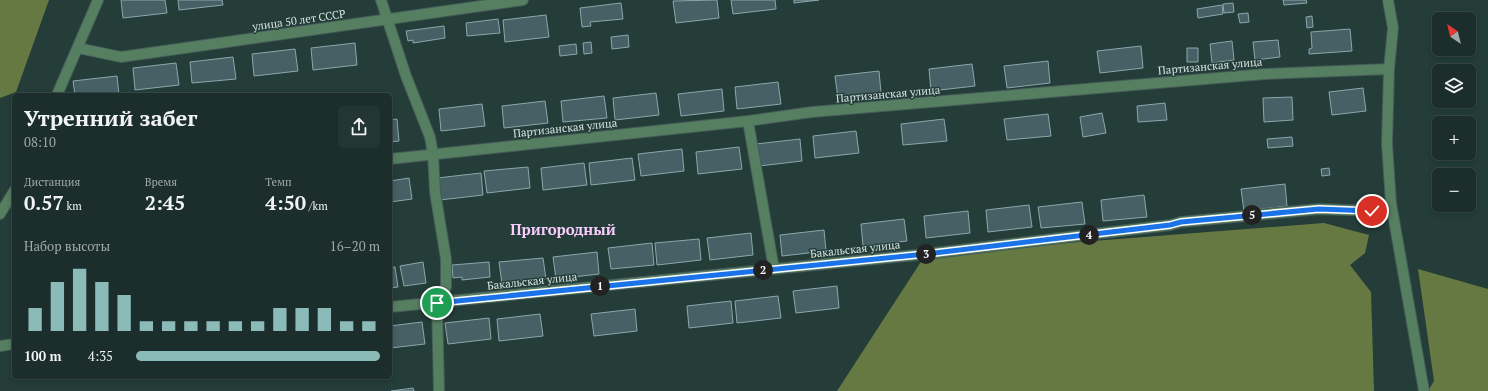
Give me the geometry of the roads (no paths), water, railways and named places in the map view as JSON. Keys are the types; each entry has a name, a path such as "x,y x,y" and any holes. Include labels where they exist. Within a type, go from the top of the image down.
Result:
{"street":[{"path":"58,93 98,0"},
{"path":"381,0 430,137 433,154 435,192 446,260 446,287 437,303 440,391"},
{"name":"улица 50 лет СССР","path":"78,48 121,57 523,0"},
{"path":"1388,0 1393,28 1389,69 1387,144 1391,203 1424,391"},
{"name":"Партизанская улица","path":"392,159 748,121 812,112 1265,74 1389,69"},
{"path":"748,121 774,269"},
{"path":"0,214 12,197"},
{"name":"Бакальская улица","path":"392,307 926,254 1170,225 1181,222 1319,209 1372,211 1391,203"},
{"path":"0,346 12,344"}],"district":[{"name":"Пригородный","path":"563,229"}]}
